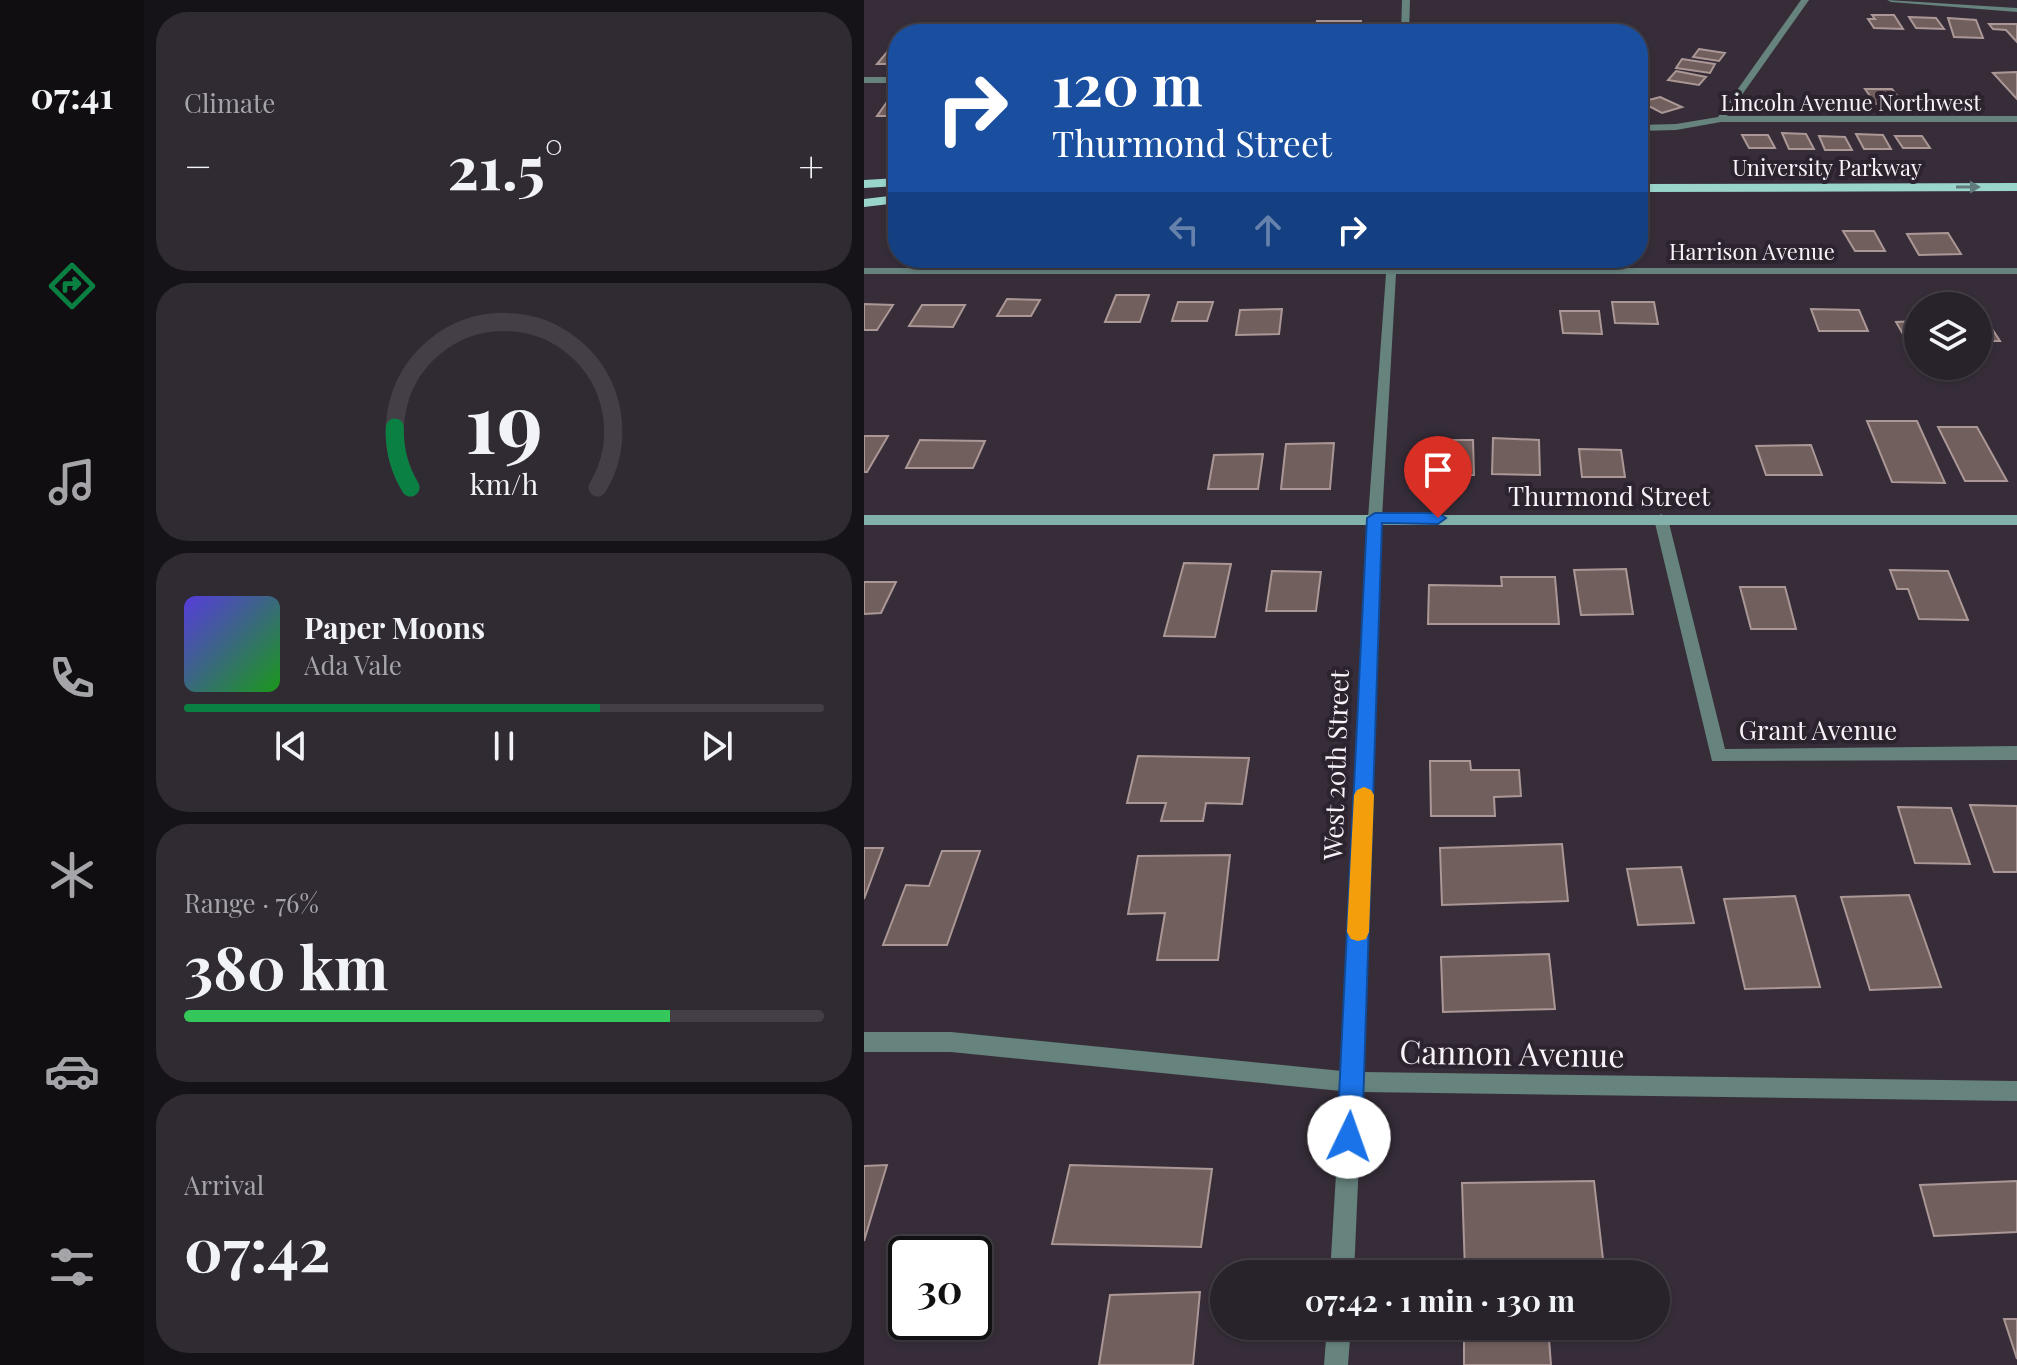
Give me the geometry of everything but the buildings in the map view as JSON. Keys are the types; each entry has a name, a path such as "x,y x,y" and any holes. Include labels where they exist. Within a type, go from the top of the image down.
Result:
{"main road":[{"name":"University Parkway","path":"1648,174 2017,173"},
{"path":"864,184 888,183"},
{"name":"University Parkway","path":"1648,188 2017,187"},
{"path":"864,203 888,200"}],"street":[{"path":"1405,24 1406,0"},
{"path":"1721,119 1805,0"},
{"path":"1891,0 2017,10"},
{"path":"864,80 888,80"},
{"name":"Lincoln Avenue Northwest","path":"1648,128 1676,127 1721,119 2017,119"},
{"name":"Harrison Avenue","path":"1648,267 2017,271"},
{"name":"Harrison Avenue","path":"864,271 1128,268"},
{"name":"West 20th Street","path":"1343,1260 1375,518 1392,268"},
{"name":"Grant Avenue","path":"1661,519 1718,756 2017,753"},
{"name":"Thurmond Street","path":"864,520 2017,520"},
{"name":"Cannon Avenue","path":"864,1042 951,1042 1352,1082 2017,1091"},
{"path":"1336,1365 1338,1340"}],"slow traffic":[{"path":"1358,932 1364,795"}],"route":[{"path":"1349,1137 1375,518 1438,518"}]}
